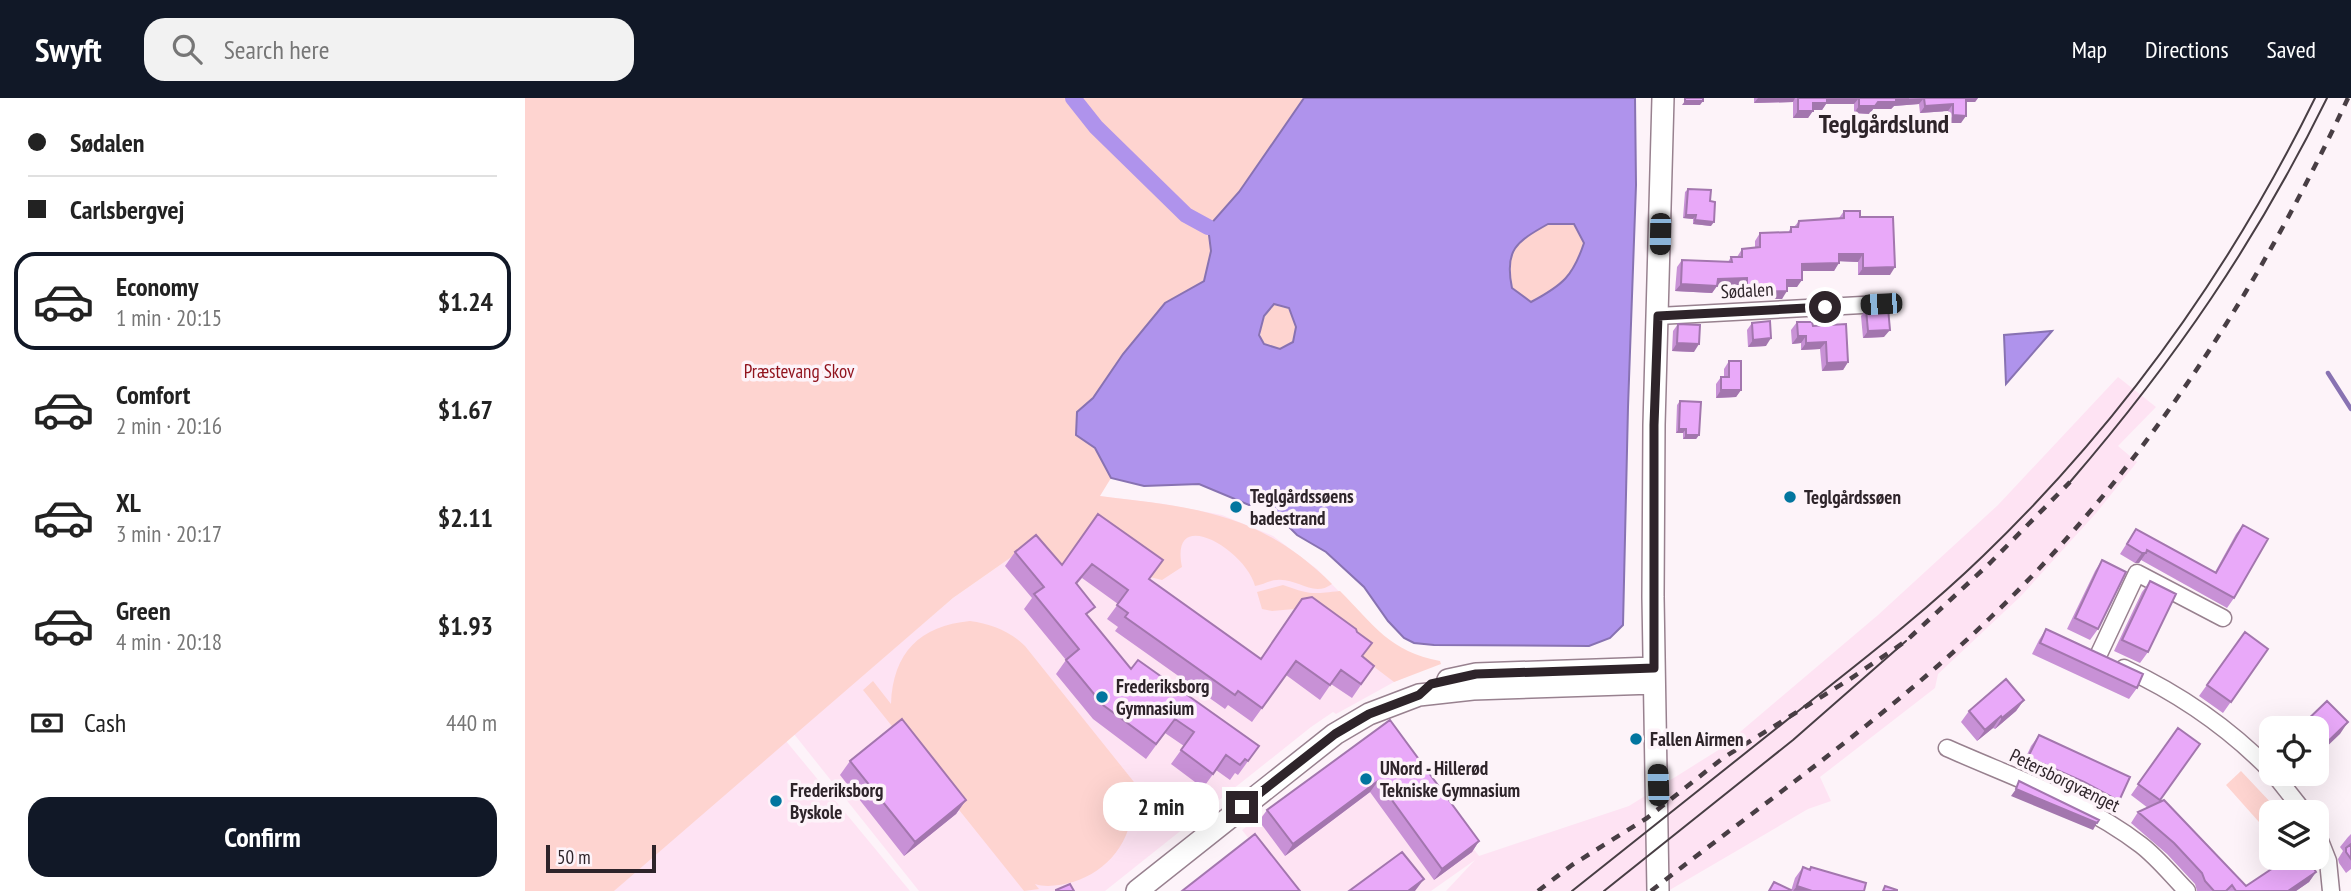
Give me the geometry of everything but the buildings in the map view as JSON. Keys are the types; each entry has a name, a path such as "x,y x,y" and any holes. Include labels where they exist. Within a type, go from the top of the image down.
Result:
{"street":[{"path":"1658,891 1654,676 1654,425 1663,98"},
{"name":"Sødalen","path":"1658,316 1881,304"},
{"path":"2223,618 2137,573 2092,653 2160,685 2192,704 2236,736 2259,758"},
{"path":"1136,891 1335,734 1369,714 1419,695 1654,676"},
{"name":"Petersborgvænget","path":"1947,748 2108,822 2143,846 2187,891"},
{"path":"2284,786 2295,800"},
{"path":"2329,861 2331,891"}],"shaded area":[{"path":"1304,98 1635,98 1636,185 1623,625 1610,638 1589,646 1414,643 1404,638 1364,587 1326,552 1297,535 1271,509 1262,504 1249,505 1199,484 1144,486 1111,478 1095,448 1076,435 1077,412 1093,398 1123,354 1165,303 1204,281 1211,251 1208,227 1239,192","holes":["1548,224 1574,224 1584,243 1571,272 1559,285 1531,302 1512,288 1511,256 1520,242","1274,304 1289,308 1296,327 1293,342 1280,349 1264,344 1259,335 1264,316"]},
{"path":"2052,331 2006,384 2004,335"},
{"path":"2118,377 2156,407 2118,446 2137,462 2097,512 2021,596 1938,674 1935,688 1820,777 1831,801 1808,809 1668,891 1446,891 1475,860 1431,891 1290,891 1242,830 1381,728 1479,856 1629,806 1720,749 1878,615 1998,505"},
{"name":"Frederiksborg Gymnasium","path":"1099,496 1222,515 1273,536 1317,569 1418,672 1336,714 1333,712 1311,727 1105,891 919,891 794,734 953,598"},
{"name":"Frederiksborg Byskole","path":"786,741 910,891 614,891 646,861"}],"green space":[{"name":"Præstevang Skov","path":"525,98 1304,98 1239,192 1208,227 1211,251 1204,281 1165,303 1123,354 1093,398 1077,412 1111,478 1100,496 1197,510 1252,528 1305,560 1332,584 1318,589 1277,580 1255,586 1249,572 1238,559 1210,539 1197,536 1187,538 1181,548 1182,567 1162,580 1150,577 1152,574 1062,564 1026,547 953,598 614,891 525,891"},
{"path":"1548,224 1574,224 1584,243 1565,279 1531,302 1513,289 1510,265 1520,242"},
{"path":"1274,304 1289,308 1296,327 1293,342 1280,349 1263,344 1260,333 1262,323"},
{"path":"1283,585 1311,593 1340,591 1373,626 1395,644 1423,657 1440,661 1441,664 1394,682 1352,650 1305,608 1272,611 1262,609 1257,592"},
{"path":"970,621 1000,629 1025,646 1154,807 1146,813 1132,798 1129,826 1118,850 1109,861 1086,877 1059,885 1035,884 1039,889 1024,891 863,690 873,681 891,704 897,670 913,645 937,629"},
{"path":"2241,771 2268,800 2259,800 2259,822 2226,785"}],"waterway":[{"path":"1073,98 1096,127 1186,215 1208,227"},
{"path":"2328,373 2351,409"}],"tram line":[{"path":"1572,891 1915,617 1961,577 2033,505 2081,453 2169,342 2247,223 2315,98"},
{"path":"2070,482 2144,391 2211,298 2272,202 2327,98"},
{"path":"1604,891 1793,740 1906,641"}],"railway":[{"path":"1651,891 1867,725 1950,655 2046,562 2147,440 2193,375 2276,239 2348,98"},
{"path":"1538,891 1572,865 1647,818 1723,758 1906,641 1990,563 2070,482"}],"place":[{"name":"Teglgårdssøen","path":"1790,497"},
{"name":"Teglgårdssøens badestrand","path":"1236,507"},
{"name":"Frederiksborg Gymnasium","path":"1102,697"},
{"name":"Fallen Airmen","path":"1636,739"},
{"name":"UNord - Hillerød Tekniske Gymnasium","path":"1366,779"},
{"name":"Frederiksborg Byskole","path":"776,801"}],"district":[{"name":"Teglgårdslund","path":"1884,123"}],"route":[{"path":"1242,807 1335,734 1369,714 1419,695 1431,684 1476,674 1654,668 1654,425 1658,316 1825,307"}]}
